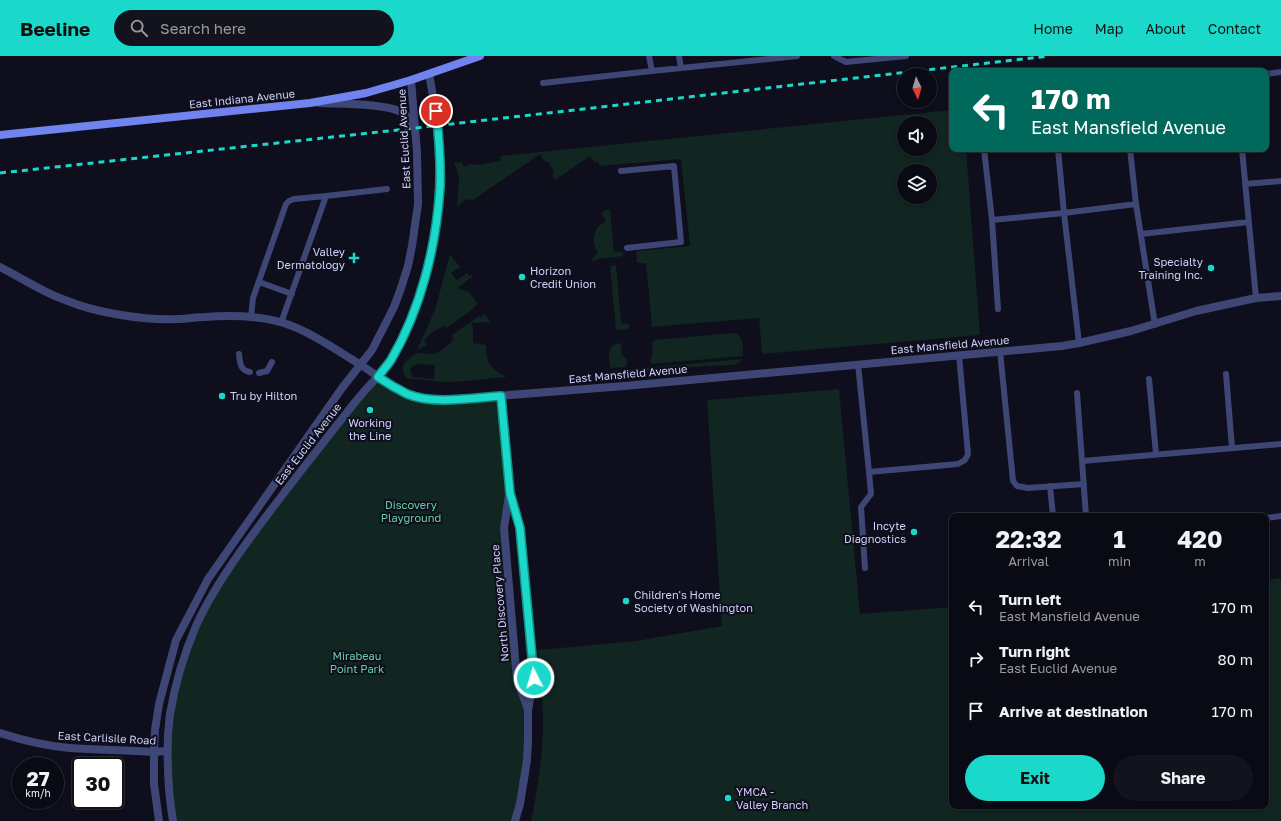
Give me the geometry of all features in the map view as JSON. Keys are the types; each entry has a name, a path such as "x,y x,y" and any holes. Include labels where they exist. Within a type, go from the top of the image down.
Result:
{"main road":[{"name":"East Indiana Avenue","path":"0,135 310,103 366,93 411,80 480,56"}],"street":[{"name":"East Euclid Avenue","path":"173,821 168,785 167,751 169,715 180,670 196,626 220,581 262,520 360,396 378,377 390,361 406,330 417,303 429,262 436,225 440,188 440,157 434,99 429,74"},
{"name":"East Euclid Avenue","path":"158,821 154,784 154,752 159,704 176,640 208,578 342,388 372,350 392,312 408,266 418,204 416,128 411,80"},
{"path":"310,103 383,107 396,110 404,114 416,128"},
{"name":"East Mansfield Avenue","path":"0,267 34,286 65,300 92,309 120,315 178,319 206,316 260,317 292,326 314,336 378,377 408,394 428,399 446,400 624,386 1079,343 1155,325 1196,310 1256,298 1281,296"},
{"name":"North Discovery Place","path":"501,396 510,493 520,528 534,678 528,710 527,760 520,804 515,821"},
{"name":"North Discovery Place","path":"510,493 504,528 517,680 528,710"},
{"name":"East Carlisile Road","path":"0,733 16,738 69,748 154,752 167,751"}],"lane":[{"path":"649,56 652,71"},
{"path":"679,56 681,68"},
{"path":"544,83 797,56"},
{"path":"834,56 846,62 906,56"},
{"path":"1269,74 1281,72"},
{"path":"984,152 992,220 998,309"},
{"path":"1058,152 1079,343"},
{"path":"1130,152 1136,204 1155,325"},
{"path":"1242,152 1256,298"},
{"path":"621,171 674,166 681,242 627,248"},
{"path":"1245,184 1281,181"},
{"path":"251,317 253,298 286,204 289,201 294,199 387,189"},
{"path":"281,323 326,196"},
{"path":"992,220 1136,204"},
{"path":"1141,234 1249,222"},
{"path":"259,282 292,294"},
{"path":"1000,351 1013,481 1017,486 1028,488 1084,484"},
{"path":"239,354 242,368 245,371 250,372"},
{"path":"869,472 958,464 965,460 968,454 959,355"},
{"path":"259,373 267,371 272,362"},
{"path":"858,364 871,494 861,507 865,568"},
{"path":"1226,374 1232,448"},
{"path":"1149,379 1156,454"},
{"path":"1077,393 1086,513"},
{"path":"1082,461 1281,444"},
{"path":"1050,486 1054,513"},
{"path":"1269,518 1281,516"}],"green space":[{"path":"949,110 949,152 966,152 980,335 762,354 759,318 652,327 646,263 637,263 636,251 690,246 681,159 600,166 598,162 595,162 590,156 555,180 552,174 554,171 548,162 544,161 540,154 473,200 466,199 457,207 459,176 454,163 463,162 462,165 465,167 471,164 479,165 500,161 500,156"},
{"path":"610,209 614,252 622,252 624,256 598,259 593,262 592,259 598,253 594,244 596,230 606,221 601,213"},
{"path":"450,254 460,267 451,273 457,280 467,273 469,276 472,274 473,276 458,288 470,293 478,304 446,328 444,326 432,332 424,341 427,345 417,350 435,310"},
{"path":"616,265 621,323 629,324 629,327 627,329 616,330 610,266"},
{"path":"485,314 490,322 471,324 473,327 473,343 486,345 487,357 490,365 497,372 507,377 447,382 407,379 403,373 403,367 407,360 418,353 436,353 448,345 453,339 452,335 479,316 480,317","holes":["417,364 435,365 434,379 413,377 410,370"]},
{"path":"732,333 741,338 743,345 743,356 652,364 650,361 653,352 652,343 655,340"},
{"path":"618,343 621,344 622,354 627,360 626,367 610,368 609,353 612,347"},
{"path":"742,359 734,365 706,365 658,369 615,375 612,374 611,371"},
{"name":"Mirabeau Point Park","path":"378,377 418,397 501,396 510,493 504,528 517,680 528,724 515,821 173,821 167,751 180,670 220,581"},
{"path":"839,389 860,614 949,607 949,809 1269,809 1269,580 1281,578 1281,821 531,821 540,771 543,733 538,650 636,641 722,626 707,400"}],"railway":[{"path":"0,173 416,128 1049,56"}],"place":[{"name":"Valley Dermatology","path":"354,258"},
{"name":"Specialty Training Inc.","path":"1211,268"},
{"name":"Horizon Credit Union","path":"522,277"},
{"name":"Tru by Hilton","path":"222,396"},
{"name":"Working the Line","path":"370,410"},
{"name":"Incyte Diagnostics","path":"914,532"},
{"name":"Children's Home Society of Washington","path":"626,601"},
{"name":"YMCA - Valley Branch","path":"728,798"}],"route":[{"path":"436,111 440,157 440,188 436,225 429,262 417,303 406,330 390,361 378,377 408,394 428,399 446,400 501,396 510,493 520,528 534,678"}],"park label":[{"name":"Discovery Playground","path":"411,511"}]}
